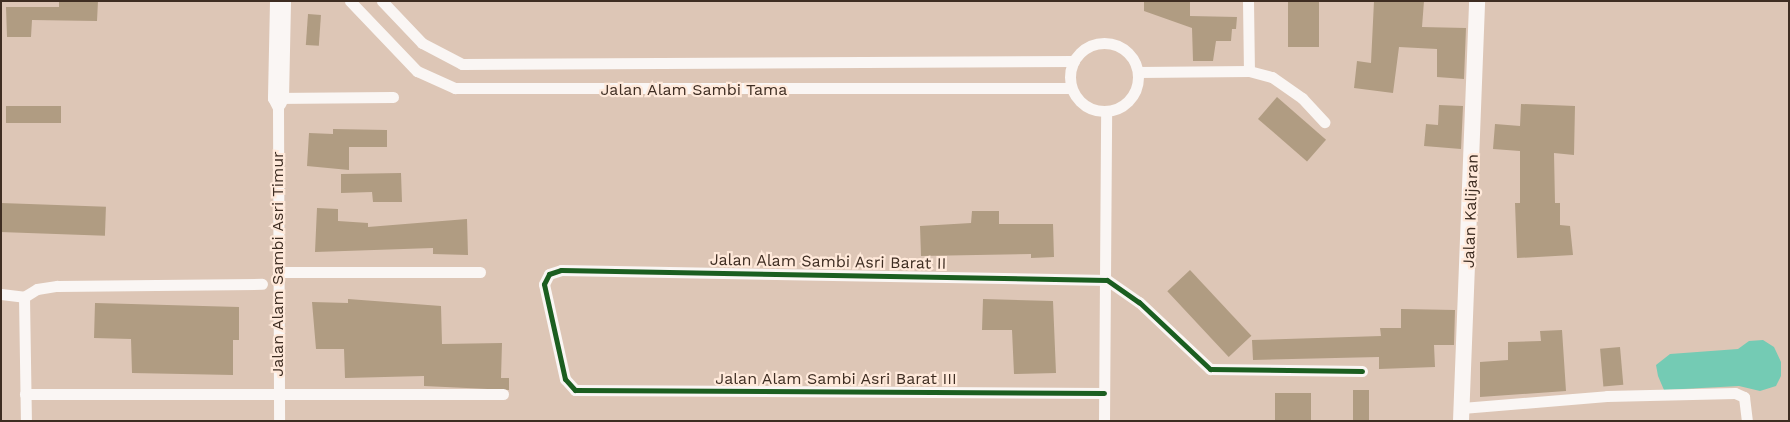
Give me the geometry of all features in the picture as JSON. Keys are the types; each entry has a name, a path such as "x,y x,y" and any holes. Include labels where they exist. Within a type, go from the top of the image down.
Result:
{"street":[{"name":"Jalan Alam Sambi Asri Timur","path":"275,1 278,101 279,421"},
{"name":"Jalan Alam Sambi Asri Timur","path":"278,101 285,1"},
{"name":"Jalan Alam Sambi Tama","path":"350,1 418,71 455,88 1071,88"},
{"name":"Jalan Alam Sambi Tama","path":"382,1 422,43 462,64 1074,61"},
{"path":"1248,1 1249,71"},
{"name":"Jalan Kalijaran","path":"1462,415 1477,1"},
{"path":"1108,43 1128,53 1138,72 1138,84 1127,103 1106,111 1091,109 1079,100 1071,88 1074,61 1088,47 1108,43"},
{"path":"1138,72 1249,71 1285,85 1324,122"},
{"path":"278,101 393,97"},
{"path":"1104,421 1107,280 1106,111"},
{"name":"Jalan Alam Sambi Asri Barat II","path":"569,388 544,296 549,274 562,270 1107,280"},
{"path":"278,272 480,272"},
{"path":"1107,280 1139,302 1210,369 1362,371"},
{"path":"1,294 24,297 37,289 57,286 262,284"},
{"path":"24,297 26,421"},
{"name":"Jalan Alam Sambi Asri Barat III","path":"569,388 1104,393"},
{"path":"1462,415 1607,396 1734,393 1744,397 1747,421"},
{"path":"25,394 503,394"}],"water":[{"path":"1763,340 1774,347 1781,362 1781,376 1776,386 1760,391 1739,386 1664,390 1658,376 1656,365 1670,354 1738,349 1749,341"}],"building":[{"path":"59,1 98,1 97,21 32,20 31,37 7,37 6,7 59,7"},
{"path":"1144,1 1190,1 1190,16 1237,17 1236,29 1232,29 1231,41 1216,41 1213,61 1193,61 1192,28 1144,11"},
{"path":"1288,1 1319,1 1319,47 1288,47"},
{"path":"1374,1 1424,1 1422,27 1466,28 1464,79 1437,77 1437,49 1399,47 1393,93 1354,88 1357,61 1371,63"},
{"path":"308,14 321,15 319,46 306,45"},
{"path":"1277,97 1326,140 1307,162 1258,119"},
{"path":"1521,104 1575,106 1574,155 1554,153 1555,203 1560,203 1560,225 1570,226 1573,255 1517,258 1515,203 1520,203 1520,151 1493,149 1495,124 1520,126"},
{"path":"1439,105 1463,106 1461,149 1424,146 1426,124 1438,125"},
{"path":"6,106 61,106 61,123 6,123"},
{"path":"333,129 387,130 387,147 349,147 349,170 307,166 309,133 333,134"},
{"path":"401,173 402,202 373,202 372,192 341,193 341,174"},
{"path":"1,203 106,207 105,236 1,232"},
{"path":"317,208 338,209 338,221 368,223 368,227 467,219 468,255 433,254 433,248 315,252"},
{"path":"972,211 999,211 999,224 1053,224 1054,257 1031,258 1031,254 921,256 920,226 971,223"},
{"path":"1190,270 1251,336 1229,357 1167,291"},
{"path":"348,299 441,306 442,344 502,343 501,378 509,378 509,390 424,386 424,376 345,378 344,349 316,349 312,302 348,303"},
{"path":"983,299 1053,301 1056,373 1014,374 1012,330 982,330"},
{"path":"95,303 239,307 239,340 233,340 233,375 132,373 131,339 94,338"},
{"path":"1401,309 1455,310 1454,345 1434,345 1435,367 1379,369 1379,357 1253,360 1252,340 1381,336 1380,328 1401,328"},
{"path":"1562,330 1566,391 1480,397 1480,362 1508,360 1508,342 1541,341 1540,331"},
{"path":"1620,347 1623,385 1603,387 1600,349"},
{"path":"1353,390 1369,390 1369,421 1353,421"},
{"path":"1275,393 1311,393 1311,420 1275,420"}],"cycle path":[{"path":"1104,393 575,390 565,379 544,284 549,274 561,270 1107,280 1139,302 1210,369 1362,371"}]}
